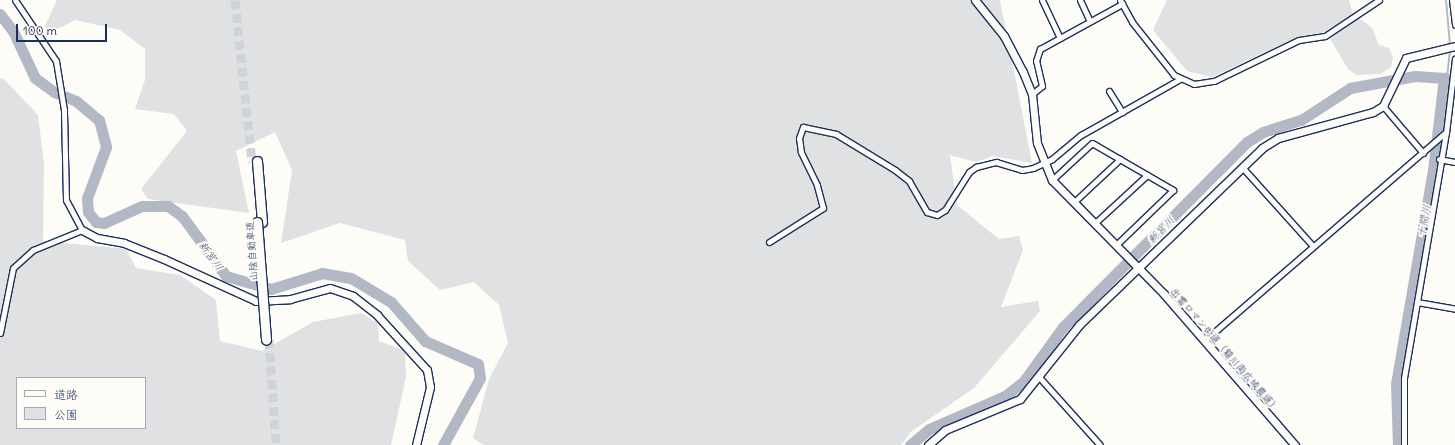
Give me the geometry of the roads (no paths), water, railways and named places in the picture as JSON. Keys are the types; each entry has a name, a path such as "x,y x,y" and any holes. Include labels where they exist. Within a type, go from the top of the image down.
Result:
{"highway":[{"name":"山陰自動車道","path":"254,162 268,339"}],"street":[{"path":"15,0 56,61 64,110 63,185 66,200 82,230 98,238 124,243 164,259 256,302 290,299 330,288 353,296 377,315 427,370 430,387 416,445"},
{"path":"975,0 1016,54 1032,94 1043,164 1052,180 1116,245 1173,190 1092,143 1052,180"},
{"path":"1042,0 1060,38"},
{"path":"1080,0 1090,21"},
{"path":"1032,94 1042,86 1037,54 1060,38 1121,2 1180,80 1194,84 1214,81 1299,40 1325,36 1379,0"},
{"path":"1452,0 1455,25"},
{"path":"928,445 945,430 1020,399 1079,325 1137,266 1242,167 1278,138 1373,112 1384,106 1399,70 1415,53 1455,46"},
{"path":"1404,445 1404,378 1439,159 1446,133 1450,83 1455,59"},
{"path":"769,242 823,208 799,138 799,131 807,126 852,143 895,170 909,182 921,205 931,215 945,210 968,172 976,167 996,162 1022,170 1043,164 1069,143 1180,80"},
{"path":"1109,90 1122,112"},
{"path":"1384,106 1422,153"},
{"path":"1205,340 1446,133"},
{"path":"1074,202 1120,159"},
{"path":"1439,159 1455,162"},
{"path":"1242,167 1313,246"},
{"path":"1095,223 1147,175"},
{"path":"0,333 12,268 33,250 82,230"},
{"name":"出雲ロマン街道（簸川南広域農道）","path":"1116,245 1205,340 1294,445"},
{"path":"1417,302 1455,309"},
{"path":"1039,377 1100,445"}],"waterway":[{"name":"十間川","path":"1446,0 1450,45"},
{"name":"新宮川","path":"0,14 13,31 35,78 54,92 76,101 99,120 106,147 87,198 88,212 96,222 104,223 142,206 168,206 182,216 226,276 271,289 322,273 351,278 391,302 425,341 478,364 480,378 443,445"},
{"name":"十間川","path":"1447,78 1450,49"},
{"name":"新宮川","path":"910,445 929,429 1005,396 1024,381 1063,327 1247,142 1263,132 1301,120 1350,88 1415,76 1444,78"},
{"name":"十間川","path":"1398,445 1396,384 1433,170 1444,78 1450,79"}],"tunnel":[{"path":"235,0 252,162"},
{"path":"269,339 276,445"}]}
